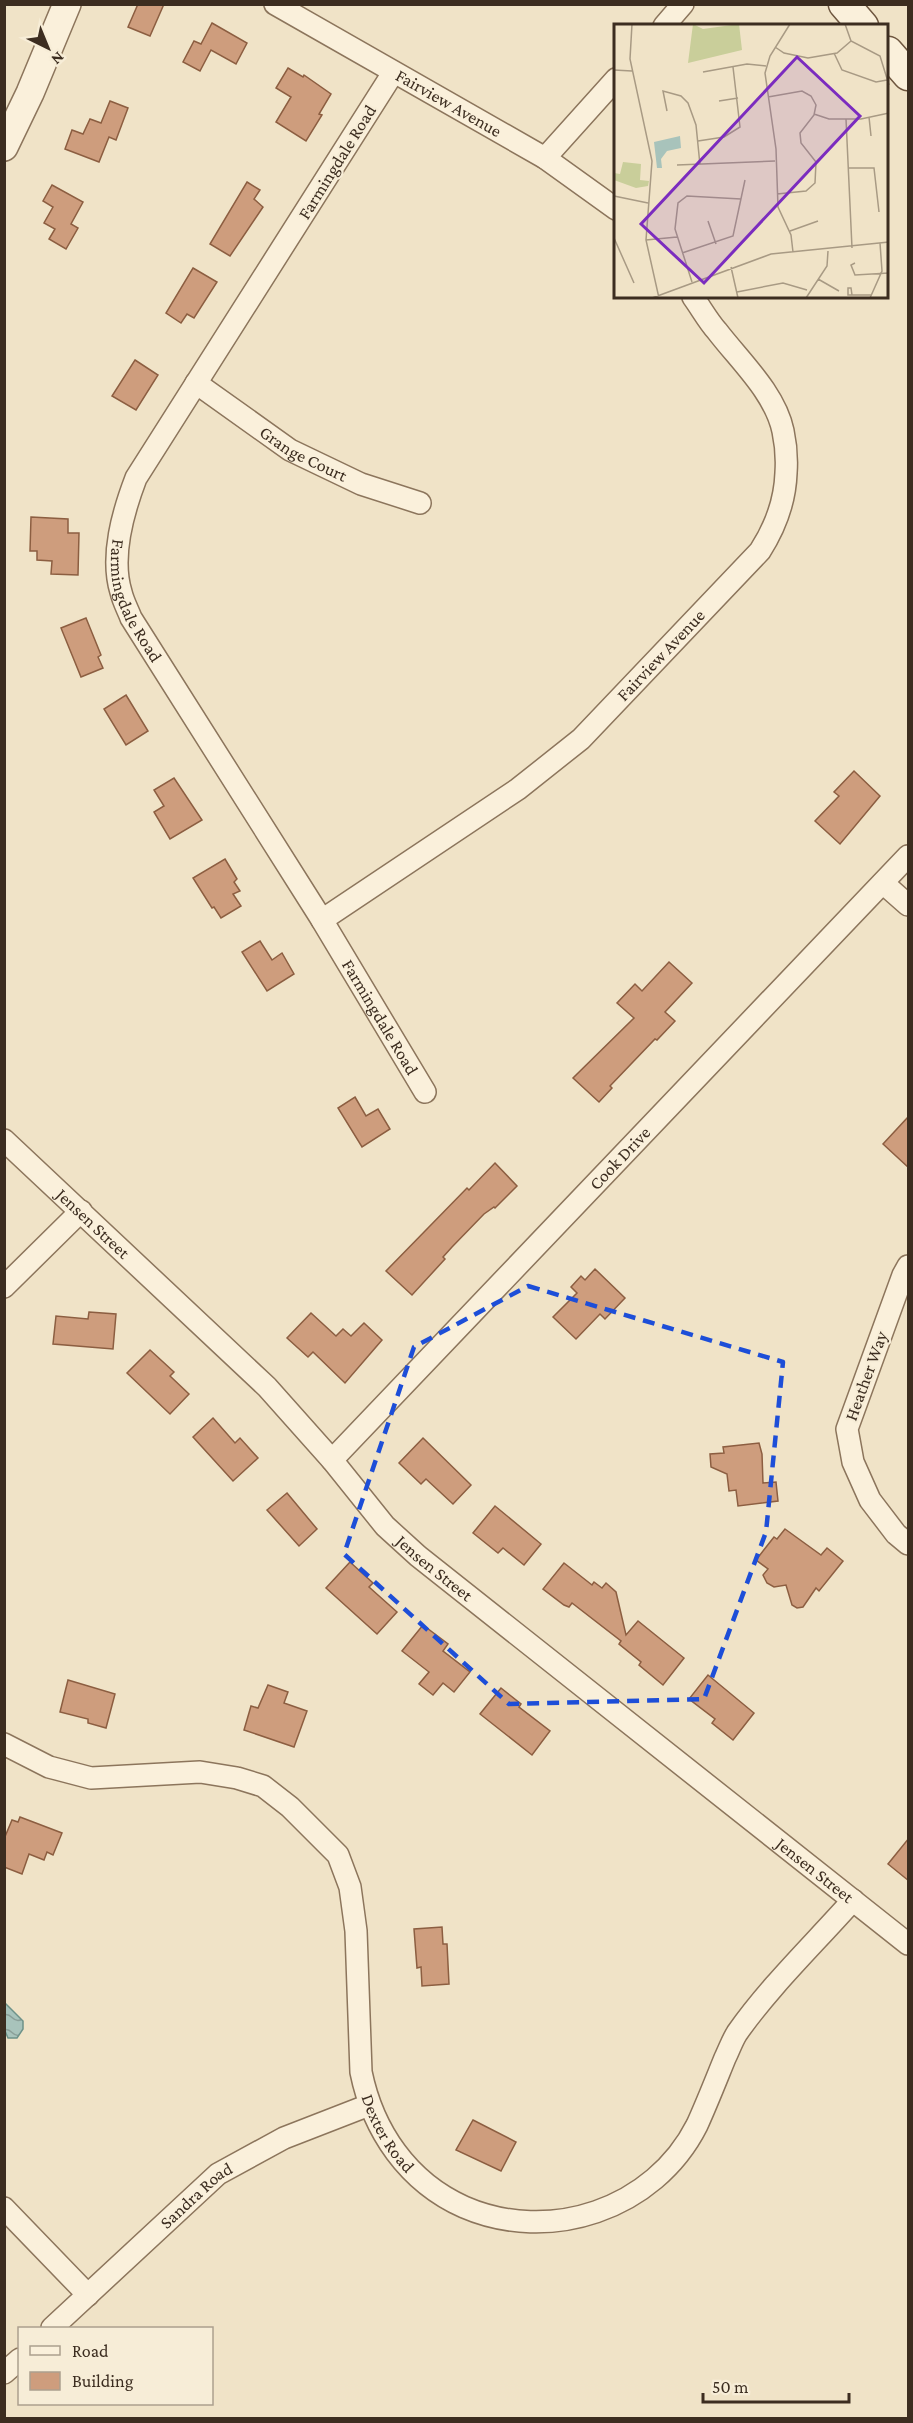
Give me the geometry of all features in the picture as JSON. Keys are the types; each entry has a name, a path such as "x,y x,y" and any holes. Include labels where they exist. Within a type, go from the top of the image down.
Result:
{"main road":[{"path":"844,4 861,24"},
{"path":"889,53 909,75"}],"street":[{"path":"4,147 30,93 67,4"},
{"name":"Fairview Avenue","path":"275,4 545,158 614,208"},
{"path":"666,24 683,4"},
{"name":"Farmingdale Road","path":"393,73 136,478 125,508 119,540 120,591 131,618 322,920 425,1092"},
{"path":"545,158 614,81"},
{"name":"Fairview Avenue","path":"322,920 518,789 581,739 760,551 771,534 786,488 787,456 783,430 763,391 714,329 694,298"},
{"name":"Grange Court","path":"196,383 290,450 361,484 420,503"},
{"name":"Cook Drive","path":"332,1460 909,856"},
{"path":"883,883 909,905"},
{"name":"Jensen Street","path":"4,1140 267,1388 332,1460 385,1526 418,1556 909,1944"},
{"path":"4,1287 81,1211"},
{"name":"Heather Way","path":"909,1266 903,1275 847,1429 853,1462 870,1500 896,1534 909,1544"},
{"name":"Dexter Road","path":"4,1744 49,1767 91,1778 200,1772 237,1778 263,1786 317,1832 338,1855 350,1887 356,1942 361,2072 369,2105 378,2125 398,2157 425,2183 456,2203 491,2217 528,2222 565,2220 601,2211 642,2188 676,2156 696,2125 735,2036 754,2011 853,1900"},
{"name":"Sandra Road","path":"53,2327 218,2174 284,2138 369,2105"},
{"path":"4,2208 88,2295"},
{"path":"4,2373 18,2361"}],"highlighted area":[{"path":"528,1286 783,1362 766,1532 704,1699 509,1704 344,1554 414,1347"}],"water":[{"path":"5,2003 23,2021 23,2029 17,2038 8,2038 5,2031"}],"building":[{"path":"138,4 164,4 150,36 128,27"},
{"path":"212,23 247,43 236,64 211,50 200,71 183,62 194,41 201,44"},
{"path":"288,68 303,77 304,75 331,94 319,114 322,115 306,141 276,122 291,97 276,88"},
{"path":"110,101 128,108 116,140 109,137 99,162 65,149 72,130 83,134 90,119 101,123"},
{"path":"247,182 260,190 254,199 263,207 230,256 210,244"},
{"path":"52,185 83,202 71,224 78,228 66,249 49,239 55,229 44,223 53,207 43,201"},
{"path":"193,268 217,282 194,318 187,314 181,323 166,313"},
{"path":"135,360 158,375 136,410 112,396"},
{"path":"31,517 68,519 68,533 79,533 78,575 51,574 52,561 37,560 37,551 30,551"},
{"path":"86,618 101,655 98,657 103,668 81,677 61,628"},
{"path":"126,695 148,731 126,745 104,709"},
{"path":"854,771 880,796 840,844 815,821 839,796 834,792"},
{"path":"174,778 202,820 170,839 154,812 164,806 154,790"},
{"path":"225,859 237,879 234,882 240,891 233,894 241,906 221,918 193,878"},
{"path":"260,941 272,960 282,953 294,974 267,991 242,952"},
{"path":"669,962 692,983 665,1012 675,1021 610,1086 612,1088 599,1102 573,1078 634,1018 617,1003 635,984 642,991"},
{"path":"355,1097 366,1116 378,1109 390,1129 362,1147 338,1108"},
{"path":"909,1116 909,1168 883,1144"},
{"path":"495,1163 517,1186 495,1208 484,1214 452,1247 443,1257 445,1259 412,1295 386,1271 467,1188 469,1190"},
{"path":"595,1269 625,1298 605,1319 600,1314 576,1339 553,1317 577,1293 571,1287 581,1276 585,1280"},
{"path":"89,1312 116,1314 113,1349 53,1344 56,1316 88,1319"},
{"path":"311,1313 336,1336 343,1329 351,1336 364,1323 382,1340 345,1383 313,1352 308,1357 287,1338"},
{"path":"150,1350 174,1372 170,1376 189,1394 170,1414 127,1373"},
{"path":"213,1418 235,1443 240,1438 258,1458 233,1481 193,1437"},
{"path":"423,1438 471,1485 453,1504 426,1479 421,1484 399,1463"},
{"path":"759,1443 762,1454 763,1483 776,1482 778,1501 738,1506 736,1490 729,1491 727,1474 711,1467 710,1454 724,1453 723,1447"},
{"path":"287,1493 317,1529 299,1546 267,1510"},
{"path":"495,1506 541,1544 524,1565 503,1548 498,1553 473,1533"},
{"path":"785,1529 821,1555 827,1548 843,1561 819,1591 816,1588 803,1607 797,1608 792,1605 786,1585 774,1587 767,1583 763,1575 768,1569 756,1560 774,1537 777,1539"},
{"path":"350,1562 373,1583 369,1587 397,1612 377,1634 326,1588"},
{"path":"564,1563 592,1585 594,1582 602,1588 606,1583 616,1592 626,1635 638,1621 684,1658 663,1685 639,1665 641,1662 619,1644 621,1641 572,1603 569,1607 564,1605 543,1589"},
{"path":"423,1625 448,1644 443,1651 470,1672 454,1692 443,1683 433,1695 419,1684 429,1672 402,1651"},
{"path":"708,1675 754,1713 733,1740 712,1723 715,1719 689,1699"},
{"path":"68,1680 115,1694 106,1728 88,1723 88,1719 60,1712"},
{"path":"268,1685 288,1692 284,1703 307,1711 294,1747 244,1730 251,1706 258,1708"},
{"path":"501,1688 521,1704 519,1707 550,1731 532,1755 480,1714"},
{"path":"20,1817 62,1833 53,1855 47,1852 44,1860 29,1854 22,1874 4,1867 4,1839 12,1820 18,1822"},
{"path":"909,1838 909,1881 888,1864"},
{"path":"442,1927 443,1944 447,1944 449,1984 422,1986 421,1967 417,1968 414,1929"},
{"path":"473,2120 516,2142 501,2171 456,2150"}]}
